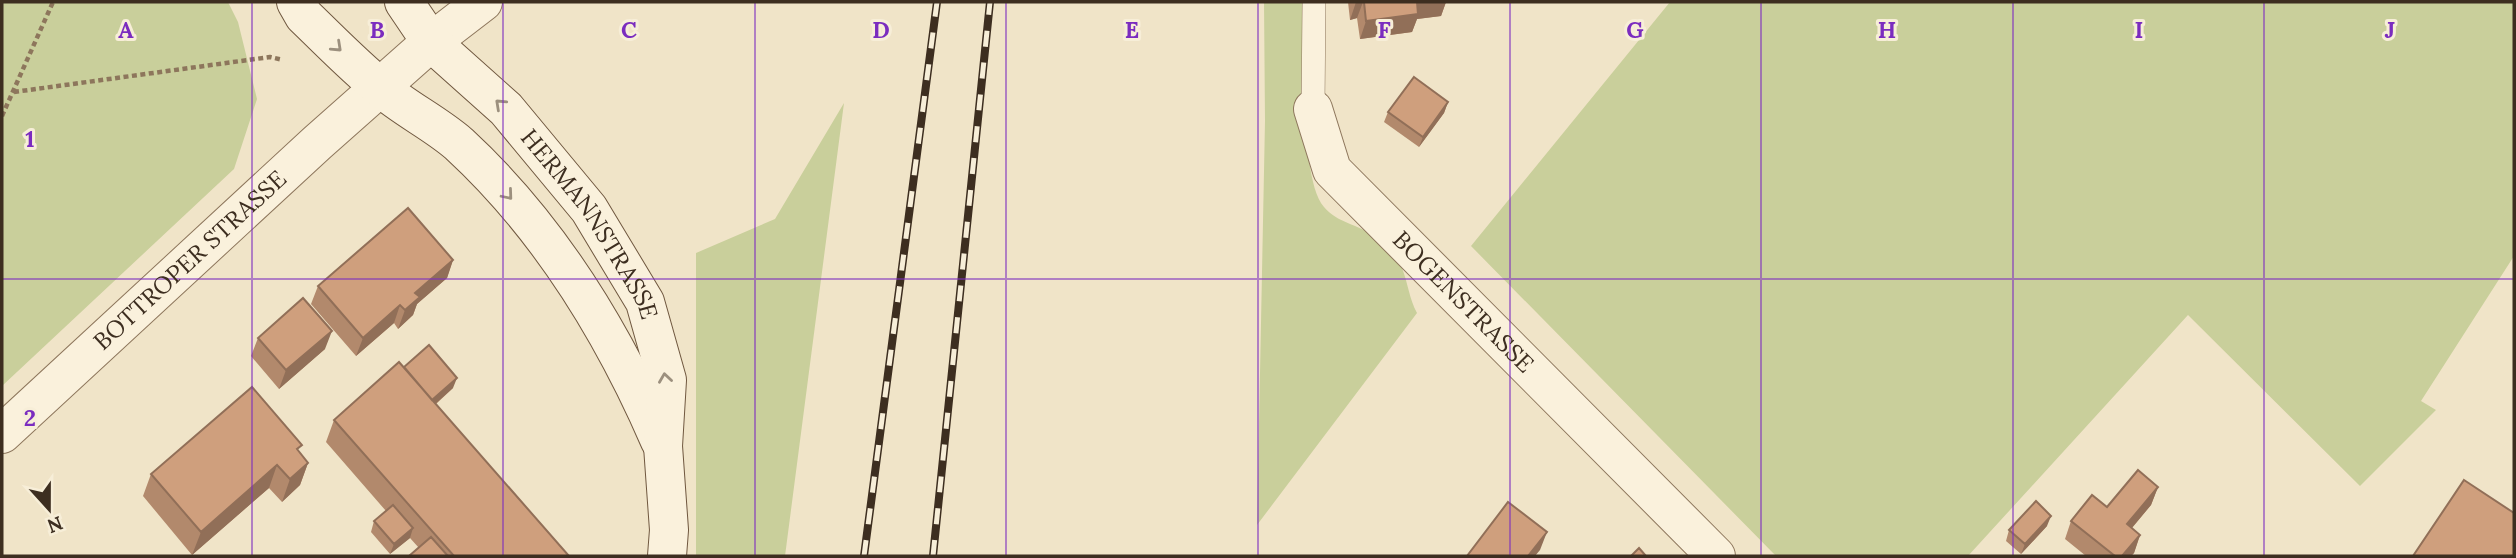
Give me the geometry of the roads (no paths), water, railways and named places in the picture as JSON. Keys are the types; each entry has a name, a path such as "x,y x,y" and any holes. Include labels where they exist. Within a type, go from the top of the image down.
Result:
{"street":[{"path":"296,2 303,16 382,89"},
{"path":"404,2 431,42"},
{"name":"BOTTROPER STRASSE","path":"2,434 317,144 382,89 431,42 483,2"},
{"name":"HERMANNSTRASSE","path":"431,42 506,109 589,209 645,302 667,380 663,446 669,530 667,556"},
{"name":"HERMANNSTRASSE","path":"382,89 457,142 499,184 568,268 631,374 663,446"},
{"name":"BOGENSTRASSE","path":"1313,108 1332,170 1716,556"}],"lane":[{"name":"BOGENSTRASSE","path":"1313,108 1314,2"}],"railway":[{"path":"864,556 937,2"},
{"path":"933,556 990,2"}]}
